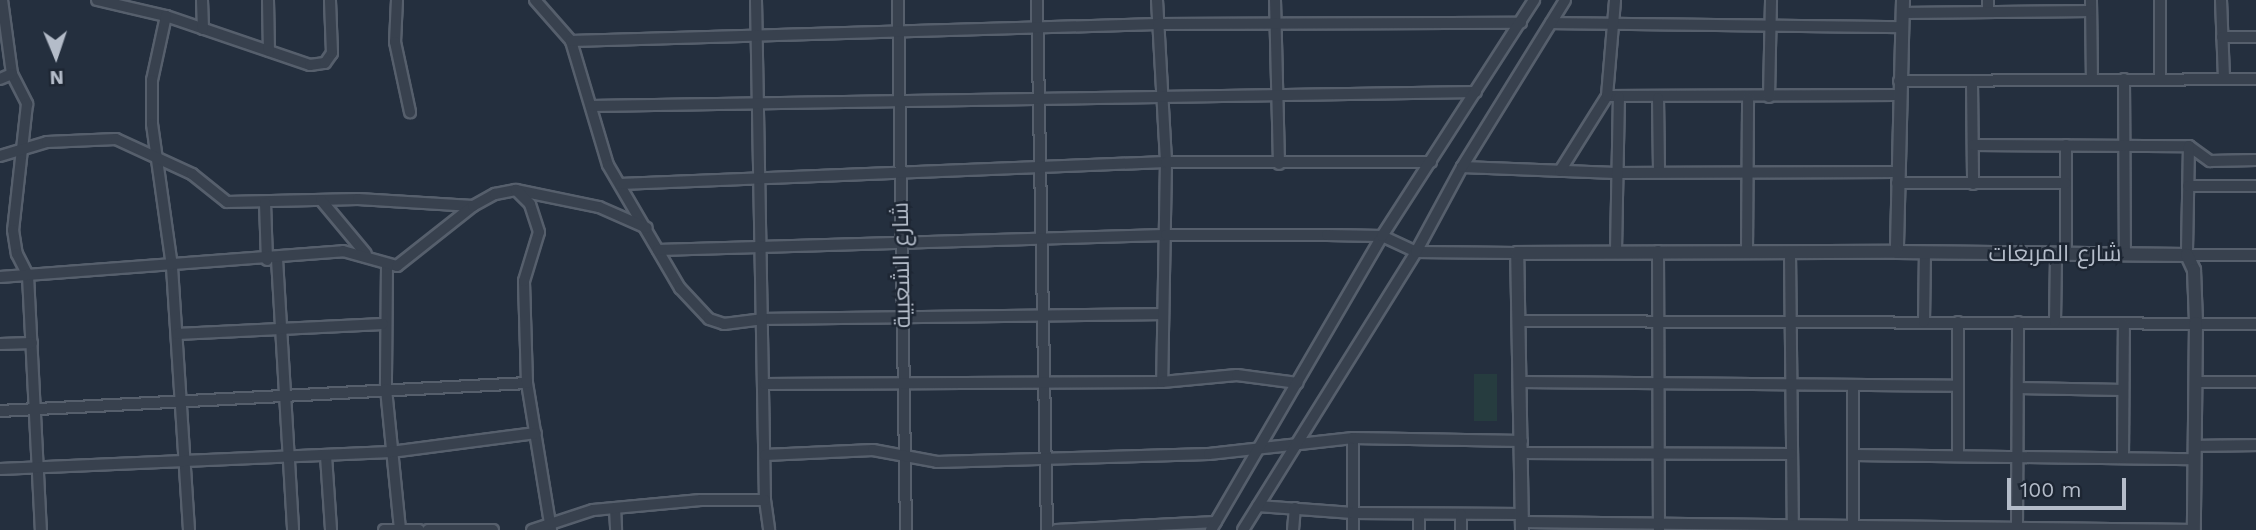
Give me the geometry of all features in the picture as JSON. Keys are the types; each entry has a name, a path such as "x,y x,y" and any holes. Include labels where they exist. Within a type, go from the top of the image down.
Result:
{"street":[{"path":"2,0 12,74 27,104 25,150 16,184 13,230 17,254 28,276 41,530"},
{"path":"97,0 166,16 310,65 325,63 332,53 330,0"},
{"path":"202,0 203,29"},
{"path":"268,0 269,51"},
{"path":"397,0 395,42 410,112"},
{"path":"535,0 571,41 596,137 620,184 680,288 709,319 724,324 764,319 1162,314"},
{"path":"755,0 764,319 765,499 769,530"},
{"name":"شارع الشعبية","path":"898,0 906,530"},
{"path":"1037,0 1047,383 1047,530"},
{"path":"1157,0 1160,98 1166,162 1162,382"},
{"path":"1275,0 1279,164"},
{"path":"1056,530 1213,526 1382,236 1534,0"},
{"path":"1243,530 1416,252 1462,167 1565,0"},
{"path":"1615,0 1613,96 1616,251"},
{"path":"1769,97 1771,0"},
{"path":"2160,0 2160,79"},
{"path":"2221,0 2224,79"},
{"path":"1551,23 1771,25 1988,6 2091,6 2092,79"},
{"path":"1898,252 1898,88 1902,13"},
{"path":"166,16 152,80 157,155 172,267 188,530"},
{"path":"571,41 1158,24 1521,23"},
{"path":"2222,37 2256,37"},
{"path":"0,79 12,74"},
{"path":"2124,79 2125,255"},
{"path":"1613,96 1658,99 1748,98 1972,80 2256,79"},
{"path":"1972,80 1973,184"},
{"path":"590,106 1476,92"},
{"path":"1560,171 1613,96"},
{"path":"1747,252 1748,98"},
{"path":"1658,99 1659,172"},
{"path":"0,156 83,138 116,139 157,155 227,202 321,200 473,206"},
{"path":"1973,145 2189,146 2210,161 2256,160"},
{"path":"2056,322 2066,183 2066,145"},
{"path":"1258,506 1353,513 1461,514 1522,522 1659,527 1781,527 1793,524 1915,528 2194,530 2196,323 2194,270 2187,255 2189,146"},
{"path":"620,184 760,175 1041,169 1166,162 1431,162"},
{"path":"1462,167 1616,173 1746,173 1897,178 1973,184 2066,183"},
{"path":"2188,186 2256,186"},
{"path":"0,277 172,267 343,251 366,254 387,265 406,262 473,206 495,194 516,190 599,207 647,228"},
{"path":"516,190 530,204 539,232 524,281 527,383 550,526"},
{"path":"321,200 366,254"},
{"path":"265,203 281,329 293,530"},
{"path":"658,250 1043,242 1166,235 1382,236 1416,252 1517,253 1522,522"},
{"path":"1658,251 1659,527"},
{"name":"شارع المربعات","path":"1517,253 1658,251 2187,255"},
{"path":"1790,253 1793,524"},
{"path":"1924,322 1925,253"},
{"path":"2187,255 2256,255"},
{"path":"387,265 383,324 386,389 400,530"},
{"path":"1519,321 2256,324"},
{"path":"1958,322 1958,455"},
{"path":"2017,528 2018,323"},
{"path":"177,334 383,324"},
{"path":"2123,458 2124,324"},
{"path":"0,344 32,343"},
{"path":"765,384 1162,382 1237,376 1297,383"},
{"path":"1520,382 1958,386"},
{"path":"2195,382 2256,382"},
{"path":"0,411 527,383"},
{"path":"1853,386 1853,526"},
{"path":"2018,388 2123,390"},
{"path":"0,469 391,452 536,433"},
{"path":"1353,438 1353,530"},
{"path":"765,455 873,450 937,462 1047,459 1294,448 1353,438 1659,454 1791,454"},
{"path":"1853,455 2123,458 2256,445"},
{"path":"326,456 331,530"},
{"path":"532,530 615,508 765,499"},
{"path":"615,508 616,530"},
{"path":"1293,530 1295,508"},
{"path":"1419,514 1419,530"},
{"path":"1461,514 1461,530"},
{"path":"384,530 419,530"},
{"path":"428,530 493,530"}],"green space":[{"path":"1474,374 1497,374 1497,421 1474,421"}]}
